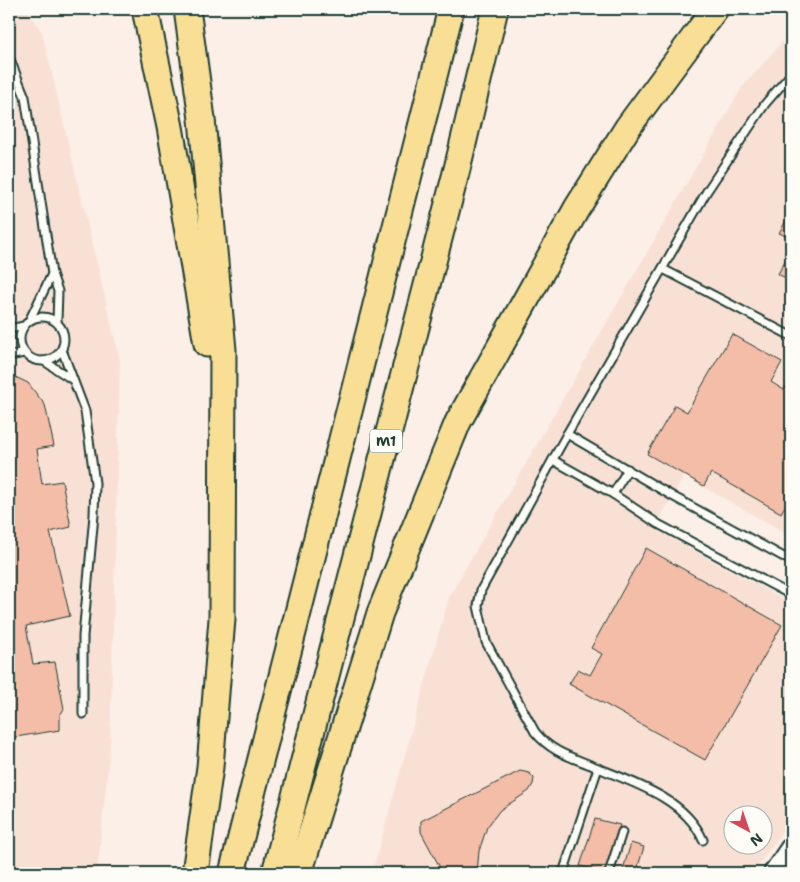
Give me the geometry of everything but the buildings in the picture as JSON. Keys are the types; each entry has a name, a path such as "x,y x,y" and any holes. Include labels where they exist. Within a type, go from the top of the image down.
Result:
{"highway":[{"path":"144,9 170,127 222,443"},
{"path":"187,9 202,119 223,350 222,619 210,768 194,873"},
{"path":"232,873 451,9"},
{"name":"M1","path":"275,873 495,9"},
{"path":"299,873 380,613 458,422 577,208 628,127 711,14"}],"main road":[{"path":"774,873 791,848"}],"lane":[{"path":"9,57 25,96 52,274 58,291 57,322 64,335 62,350 85,411 94,483 94,515 83,636 83,714"},
{"path":"702,840 696,824 677,807 653,792 570,758 543,742 535,732 486,642 478,606 481,590 553,460 708,191 765,104 791,74"},
{"path":"663,269 791,336"},
{"path":"52,274 20,340 24,353 37,361 44,361 57,356 62,350"},
{"path":"9,329 44,317 57,322"},
{"path":"9,356 24,353"},
{"path":"44,361 74,380"},
{"path":"568,434 674,497 791,561"},
{"path":"553,460 613,494 658,524 791,595"},
{"path":"613,494 628,469"},
{"path":"564,873 598,768"},
{"path":"608,873 622,832"}],"shaded area":[{"path":"9,9 26,9 42,32 120,361 110,746 97,873 9,873"},
{"path":"791,32 791,536 684,476 654,529 791,603 791,819 772,846 772,804 722,804 722,854 766,854 753,873 372,873 449,597 741,89"}]}
